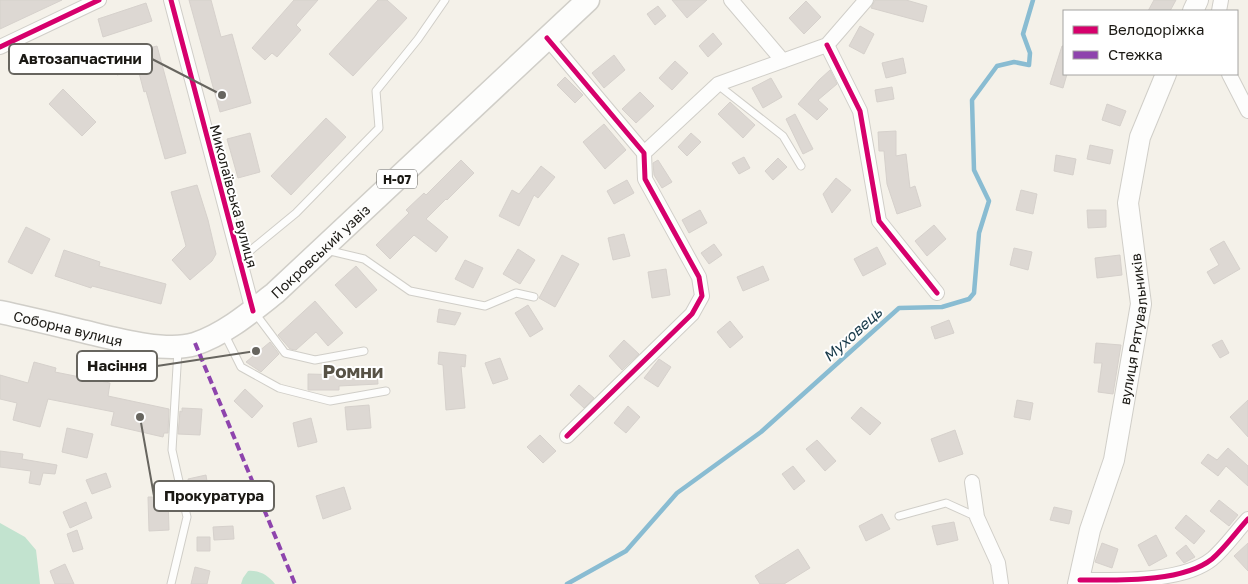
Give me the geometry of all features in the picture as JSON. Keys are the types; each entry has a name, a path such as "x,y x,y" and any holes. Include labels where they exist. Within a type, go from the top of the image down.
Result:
{"main road":[{"name":"Покровський узвіз","path":"187,345 223,331 253,311 275,293 588,0"},
{"name":"вулиця Рятувальників","path":"1079,582 1090,530 1114,460 1141,304 1128,202 1140,137 1166,75"},
{"name":"Соборна вулиця","path":"0,312 128,342 187,345"}],"street":[{"path":"0,47 99,0"},
{"name":"Миколаївська вулиця","path":"171,0 253,311"},
{"path":"731,0 783,61"},
{"path":"644,153 718,84 827,45 866,0"},
{"path":"547,38 644,153 645,179 699,277 702,296 692,314 567,436"},
{"path":"827,45 860,111 879,222 937,293"},
{"path":"1230,75 1248,112"},
{"path":"972,482 977,517 998,563 1001,584"},
{"path":"1079,582 1129,580 1187,572 1211,560 1248,519"}],"lane":[{"path":"240,259 296,213 379,128 376,91 418,39 444,0"},
{"path":"718,84 783,136 801,166"},
{"path":"321,249 364,259 410,291 485,306 516,293 534,297"},
{"path":"253,311 286,353 315,360 364,351"},
{"path":"223,331 241,367 279,388 330,401 386,391"},
{"path":"171,584 187,516 172,450 187,345"},
{"path":"899,516 946,503 977,517"}],"green space":[{"path":"0,523 25,537 36,550 40,584 0,584"},
{"path":"248,571 256,571 263,574 275,584 241,584"}],"building":[{"path":"0,0 62,0 0,29"},
{"path":"189,0 211,0 221,37 232,34 251,103 220,112"},
{"path":"294,0 318,0 296,25 301,30 277,57 272,53 265,60 252,48"},
{"path":"378,0 387,0 407,18 353,76 329,54"},
{"path":"672,0 707,0 687,18"},
{"path":"875,0 906,0 927,6 923,22 871,8"},
{"path":"1154,0 1176,0 1171,10 1149,10"},
{"path":"806,1 821,17 804,34 789,18"},
{"path":"146,3 152,21 103,37 98,19"},
{"path":"658,6 666,16 655,25 647,14"},
{"path":"860,26 874,34 864,54 849,46"},
{"path":"713,33 722,44 708,57 699,46"},
{"path":"157,46 186,153 165,159 138,69 117,75 112,58"},
{"path":"1063,46 1063,75 1067,75 1063,88 1050,84"},
{"path":"614,55 625,70 604,88 592,73"},
{"path":"903,58 906,73 886,78 882,63"},
{"path":"675,61 688,73 672,90 659,78"},
{"path":"830,70 837,84 818,100 828,109 817,120 798,104"},
{"path":"565,77 583,95 575,103 557,85"},
{"path":"771,78 782,97 763,108 752,88"},
{"path":"892,87 894,99 877,102 875,90"},
{"path":"63,89 96,122 82,136 49,104"},
{"path":"640,92 654,106 636,123 622,109"},
{"path":"730,102 755,125 743,138 718,114"},
{"path":"1107,104 1126,111 1120,126 1102,120"},
{"path":"795,114 813,149 803,154 786,119"},
{"path":"326,118 346,137 291,195 271,176"},
{"path":"604,124 626,150 605,169 583,142"},
{"path":"896,131 896,156 906,154 910,188 915,186 921,206 897,214 887,184 884,151 879,151 878,132"},
{"path":"250,133 260,172 238,178 227,139"},
{"path":"691,133 701,142 687,156 678,147"},
{"path":"1090,145 1113,150 1110,164 1087,159"},
{"path":"1056,155 1076,159 1073,175 1054,171"},
{"path":"744,157 750,168 739,174 732,163"},
{"path":"778,158 787,167 773,180 765,171"},
{"path":"461,160 474,173 426,219 448,237 436,252 414,235 390,259 376,245 409,213 406,210 424,193 426,195"},
{"path":"658,160 672,182 662,188 654,175 653,163"},
{"path":"541,166 555,177 538,198 534,195 519,226 499,216 512,190 519,194"},
{"path":"836,178 851,190 832,213 823,194"},
{"path":"627,180 634,193 614,204 607,191"},
{"path":"197,185 216,254 212,261 190,280 172,260 186,246 171,192"},
{"path":"1021,190 1037,194 1033,214 1016,210"},
{"path":"700,210 707,223 689,233 682,220"},
{"path":"1087,210 1106,210 1106,227 1088,228"},
{"path":"934,225 946,239 927,256 915,241"},
{"path":"26,227 50,239 32,274 8,262"},
{"path":"624,234 630,256 613,260 608,238"},
{"path":"1224,241 1240,269 1214,284 1207,272 1219,265 1210,249"},
{"path":"714,244 722,255 709,264 701,253"},
{"path":"877,247 886,264 863,276 854,259"},
{"path":"1014,248 1032,252 1028,270 1010,265"},
{"path":"518,249 535,260 520,284 503,274"},
{"path":"64,250 100,262 99,266 166,284 161,304 92,286 91,288 55,276"},
{"path":"562,255 579,264 555,307 539,298"},
{"path":"1120,255 1122,275 1097,278 1095,258"},
{"path":"465,260 483,268 473,288 455,279"},
{"path":"356,266 377,290 356,308 335,285"},
{"path":"763,266 769,280 743,291 737,277"},
{"path":"666,269 670,295 652,298 648,272"},
{"path":"315,301 343,333 328,346 316,332 296,350 290,349 278,335"},
{"path":"528,305 543,329 530,337 515,313"},
{"path":"439,309 461,313 455,325 437,322"},
{"path":"949,320 954,333 935,339 931,327"},
{"path":"730,321 743,337 730,348 717,332"},
{"path":"624,340 639,354 622,370 609,356"},
{"path":"1222,340 1229,353 1220,358 1212,345"},
{"path":"270,342 279,354 261,372 246,362"},
{"path":"1096,343 1121,345 1113,394 1098,392 1102,363 1094,363"},
{"path":"439,352 466,355 465,367 461,366 465,408 446,410 443,365 438,364"},
{"path":"500,358 508,379 493,384 485,363"},
{"path":"659,359 671,367 658,387 644,378"},
{"path":"34,362 56,368 55,372 110,383 108,396 169,409 168,433 164,433 163,437 111,425 114,412 48,399 40,427 13,420 17,403 0,399 0,375 28,383"},
{"path":"377,372 378,384 339,386 339,390 308,390 308,374 345,375 345,373"},
{"path":"579,385 594,398 584,408 570,395"},
{"path":"245,389 263,406 252,418 234,401"},
{"path":"1017,400 1033,403 1030,420 1014,417"},
{"path":"1248,400 1248,437 1230,417"},
{"path":"369,405 371,428 347,430 345,407"},
{"path":"628,406 640,417 626,433 614,423"},
{"path":"861,407 881,423 870,435 851,418"},
{"path":"182,408 202,409 200,435 178,434 180,411 182,412"},
{"path":"311,418 317,442 298,447 293,423"},
{"path":"67,428 93,434 87,458 62,452"},
{"path":"955,430 963,454 939,462 931,439"},
{"path":"540,435 556,451 543,463 527,447"},
{"path":"817,440 836,461 825,471 806,449"},
{"path":"1228,448 1248,466 1248,486 1226,466 1218,476 1201,463 1208,454 1217,460"},
{"path":"0,451 23,454 22,459 57,465 55,474 43,473 40,485 29,483 31,471 0,467"},
{"path":"793,466 805,481 794,490 782,474"},
{"path":"106,473 111,487 92,494 86,480"},
{"path":"206,475 209,494 191,497 188,479"},
{"path":"344,487 351,509 323,519 316,496"},
{"path":"148,497 168,497 169,530 149,531"},
{"path":"1219,500 1238,515 1229,526 1210,511"},
{"path":"86,502 92,518 70,528 63,512"},
{"path":"1054,507 1072,511 1069,524 1050,520"},
{"path":"882,514 890,529 866,541 859,526"},
{"path":"1186,515 1205,531 1194,544 1175,528"},
{"path":"954,522 958,540 937,545 932,526"},
{"path":"233,526 234,539 214,540 213,527"},
{"path":"77,530 83,549 73,552 67,534"},
{"path":"1156,535 1167,556 1149,566 1138,545"},
{"path":"197,537 210,537 210,551 197,551"},
{"path":"1102,543 1118,549 1112,568 1095,562"},
{"path":"1248,543 1248,571 1234,556"},
{"path":"1186,545 1195,557 1184,563 1176,553"},
{"path":"798,549 810,568 784,584 760,584 755,576"},
{"path":"65,564 74,584 55,584 50,571"},
{"path":"195,567 210,571 207,584 191,584"}],"waterway":[{"name":"Муховець","path":"567,584 626,551 677,493 761,432 899,308 942,307 969,299 974,293 979,233 989,201 974,170 972,100 997,66 1014,62 1029,65 1030,53 1023,34 1033,0"}],"marked path":[{"path":"195,343 295,584"}],"cycle path":[{"path":"0,47 99,0"},
{"path":"171,0 253,311"},
{"path":"547,38 644,153 645,179 699,277 702,296 692,314 567,436"},
{"path":"827,45 860,111 879,221 937,293"},
{"path":"1080,580 1130,580 1167,576 1199,567 1212,559 1248,519"}],"place":[{"name":"Автозапчастини","path":"222,95"},
{"name":"Насіння","path":"256,351"},
{"name":"Прокуратура","path":"140,417"}],"district":[{"name":"Ромни","path":"353,370"}]}
